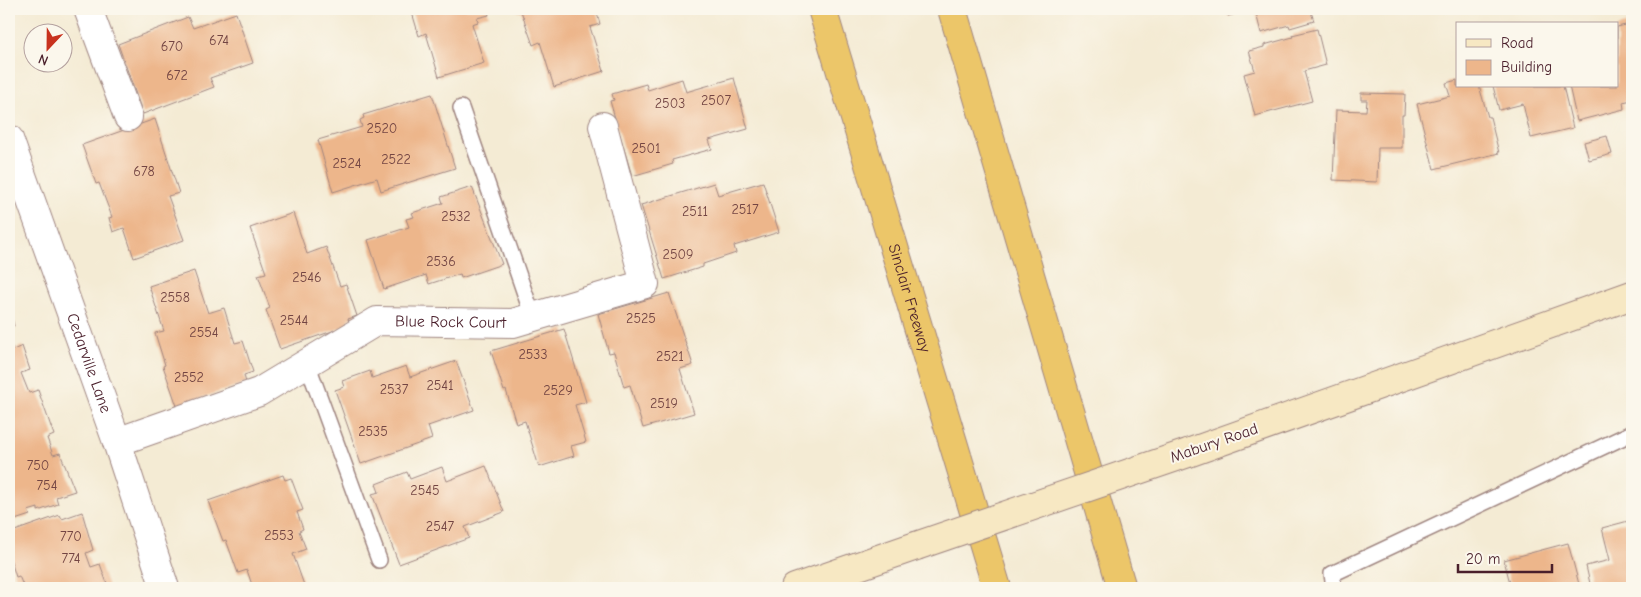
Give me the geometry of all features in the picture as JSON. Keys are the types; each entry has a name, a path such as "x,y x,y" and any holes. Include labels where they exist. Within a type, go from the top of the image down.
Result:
{"highway":[{"name":"Sinclair Freeway","path":"822,9 997,588"},
{"path":"952,9 1122,588"}],"main road":[{"name":"Mabury Road","path":"795,588 1188,453 1632,295"}],"street":[{"path":"88,9 128,116"},
{"name":"Blue Rock Court","path":"117,442 259,392 377,321 513,323 645,284 603,126"},
{"name":"Cedarville Lane","path":"9,139 117,442 165,588"}],"lane":[{"path":"461,108 533,318"},
{"path":"307,363 380,560"},
{"path":"1334,588 1332,574 1632,433"}],"building":[{"path":"107,9 121,9 108,14"},
{"path":"411,9 487,9 489,15 477,18 478,22 472,24 484,63 439,77 426,33 419,36"},
{"path":"517,9 596,9 600,24 590,27 604,71 554,87 540,42 533,45 521,11 518,12"},
{"path":"1226,9 1255,9 1228,16"},
{"path":"1255,9 1310,9 1314,21 1290,28 1289,25 1261,33"},
{"path":"236,13 253,63 210,78 214,87 143,114 118,44 188,17 193,28"},
{"path":"1630,24 1632,32 1632,100 1623,102 1624,109 1577,121 1569,88 1618,88 1618,27"},
{"path":"1317,29 1326,65 1304,71 1312,101 1255,116 1244,74 1255,71 1249,51 1293,37 1292,35"},
{"path":"734,78 748,129 709,140 712,149 672,160 673,164 632,176 610,101 614,100 612,94 646,84 648,90 682,79 686,92"},
{"path":"1456,80 1456,88 1480,88 1488,117 1490,117 1499,153 1434,169 1417,104 1450,96 1446,83"},
{"path":"1494,88 1563,88 1573,128 1531,138 1523,104 1499,110"},
{"path":"1361,93 1405,94 1404,115 1402,115 1402,148 1378,148 1377,182 1333,180 1336,110 1366,111 1367,100 1361,100"},
{"path":"432,94 455,168 381,191 377,178 333,192 318,140 362,127 360,120 364,118 363,115"},
{"path":"155,119 179,193 168,196 184,240 134,258 124,228 113,232 109,218 112,217 99,183 96,184 82,145"},
{"path":"1607,136 1612,154 1589,160 1584,142"},
{"path":"763,182 779,232 734,246 736,253 703,264 703,267 664,279 641,205 714,183 718,195"},
{"path":"472,187 502,264 461,278 460,274 429,284 426,275 384,289 368,240 409,227 406,219 414,217 412,213 443,203 441,197"},
{"path":"293,213 307,254 326,247 340,286 346,284 357,316 348,319 350,325 280,349 266,310 270,308 258,275 266,273 250,228"},
{"path":"194,271 208,313 224,308 235,343 243,341 253,372 244,375 246,383 177,406 163,366 165,365 155,333 164,331 149,286"},
{"path":"669,293 693,365 680,369 694,413 643,428 630,385 624,387 614,352 609,353 598,314"},
{"path":"9,306 14,326 9,328"},
{"path":"564,329 586,402 575,405 586,442 571,446 574,456 539,467 525,421 516,424 506,390 504,391 491,351"},
{"path":"9,339 13,350 22,346 30,370 21,373 29,393 38,390 54,435 47,438 53,455 60,453 75,491 56,497 58,504 38,511 38,508 28,511 30,515 9,522"},
{"path":"456,361 474,410 428,426 432,439 361,464 335,390 344,387 342,381 370,371 372,378 406,366 410,377"},
{"path":"486,466 504,512 465,527 469,538 399,564 372,494 379,492 376,484 407,472 410,479 442,467 447,481"},
{"path":"283,475 285,480 291,478 303,510 297,512 303,529 299,531 306,549 293,554 305,588 253,588 247,570 238,573 226,540 223,541 208,501"},
{"path":"82,512 93,550 86,553 91,567 100,564 108,586 103,588 24,588 19,576 16,577 9,555 9,533 60,515 62,519"},
{"path":"1632,520 1632,588 1591,588 1586,566 1610,560 1602,528"},
{"path":"1568,543 1580,588 1508,588 1511,587 1504,560"}]}
